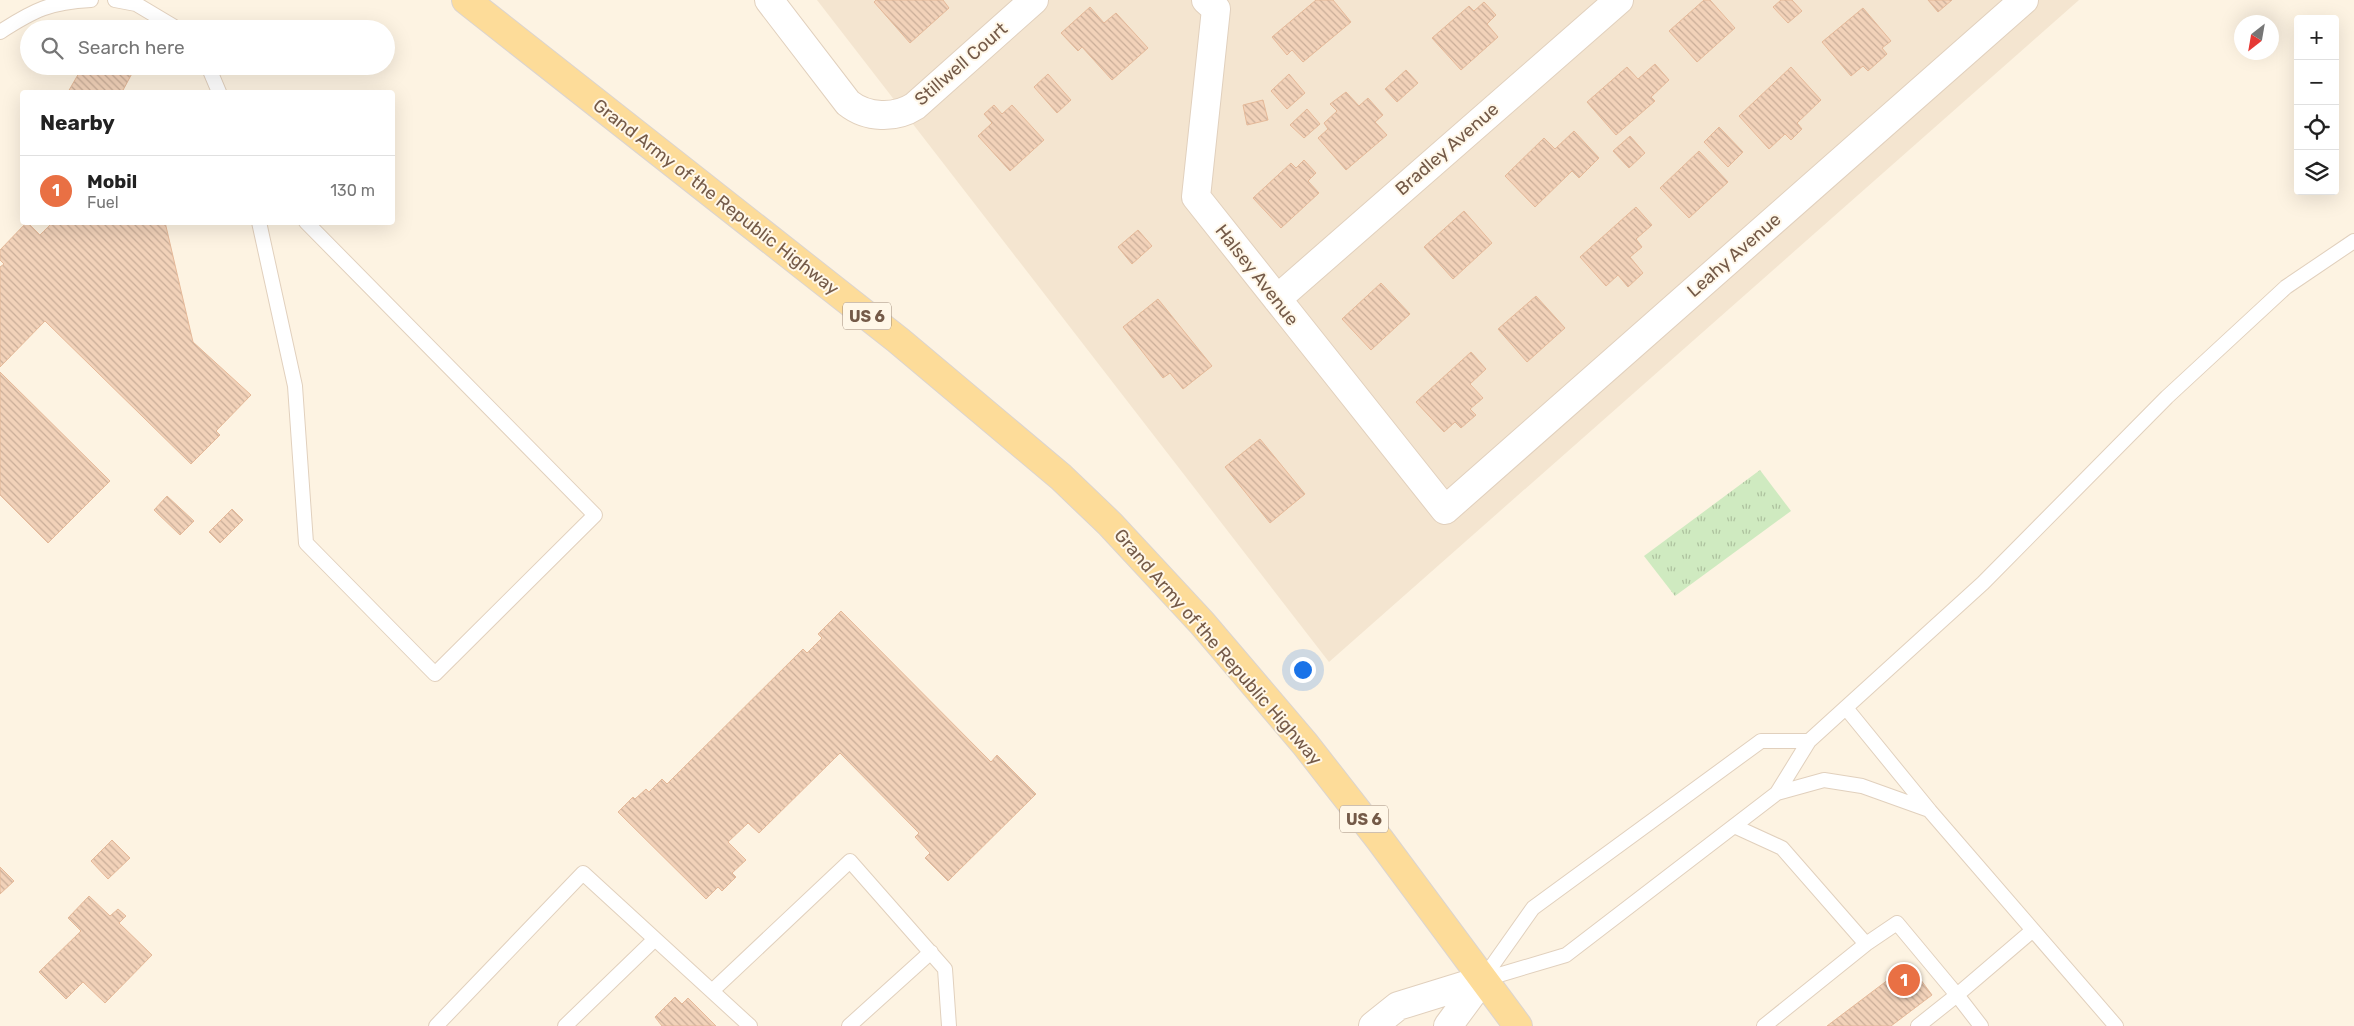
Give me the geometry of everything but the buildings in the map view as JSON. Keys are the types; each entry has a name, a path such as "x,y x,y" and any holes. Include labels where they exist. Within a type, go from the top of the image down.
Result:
{"main road":[{"name":"Grand Army of the Republic Highway","path":"466,0 905,346 1048,466 1110,524 1202,623 1305,744 1380,840 1482,980 1518,1026"}],"street":[{"name":"Stillwell Court","path":"769,0 848,103 864,112 882,115 900,114 915,106 1034,0"},
{"name":"Bradley Avenue","path":"1277,299 1618,0"},
{"name":"Leahy Avenue","path":"1445,510 2024,0"},
{"name":"Halsey Avenue","path":"1216,3 1196,197 1445,510"},
{"path":"1373,1026 1398,1006 1482,980"},
{"path":"1448,1026 1482,980"}],"lane":[{"path":"0,32 34,11 67,1 91,0"},
{"path":"115,0 136,4 163,20"},
{"path":"212,75 218,90"},
{"path":"260,225 295,386 306,543 435,674 596,515 309,225"},
{"path":"1777,794 1809,741 1983,583 2167,397 2286,287 2354,241"},
{"path":"1846,708 1930,811 2116,1026"},
{"path":"1482,980 1533,908 1761,741 1809,741"},
{"path":"1482,980 1566,955 1777,794 1824,780 1862,786 1930,811"},
{"path":"1734,826 1782,848 1866,944"},
{"path":"712,991 850,861 945,969 949,1026"},
{"path":"436,1026 583,873 750,1026"},
{"path":"1764,1026 1866,944 1897,923 1981,1026"},
{"path":"1918,1026 2033,930"},
{"path":"564,1026 655,939"},
{"path":"848,1026 931,952"}],"shaded area":[{"path":"817,0 2079,0 1329,662"}],"green space":[{"path":"1760,470 1791,511 1675,596 1644,556"}],"place":[{"name":"Mobil","path":"1904,980"}]}
